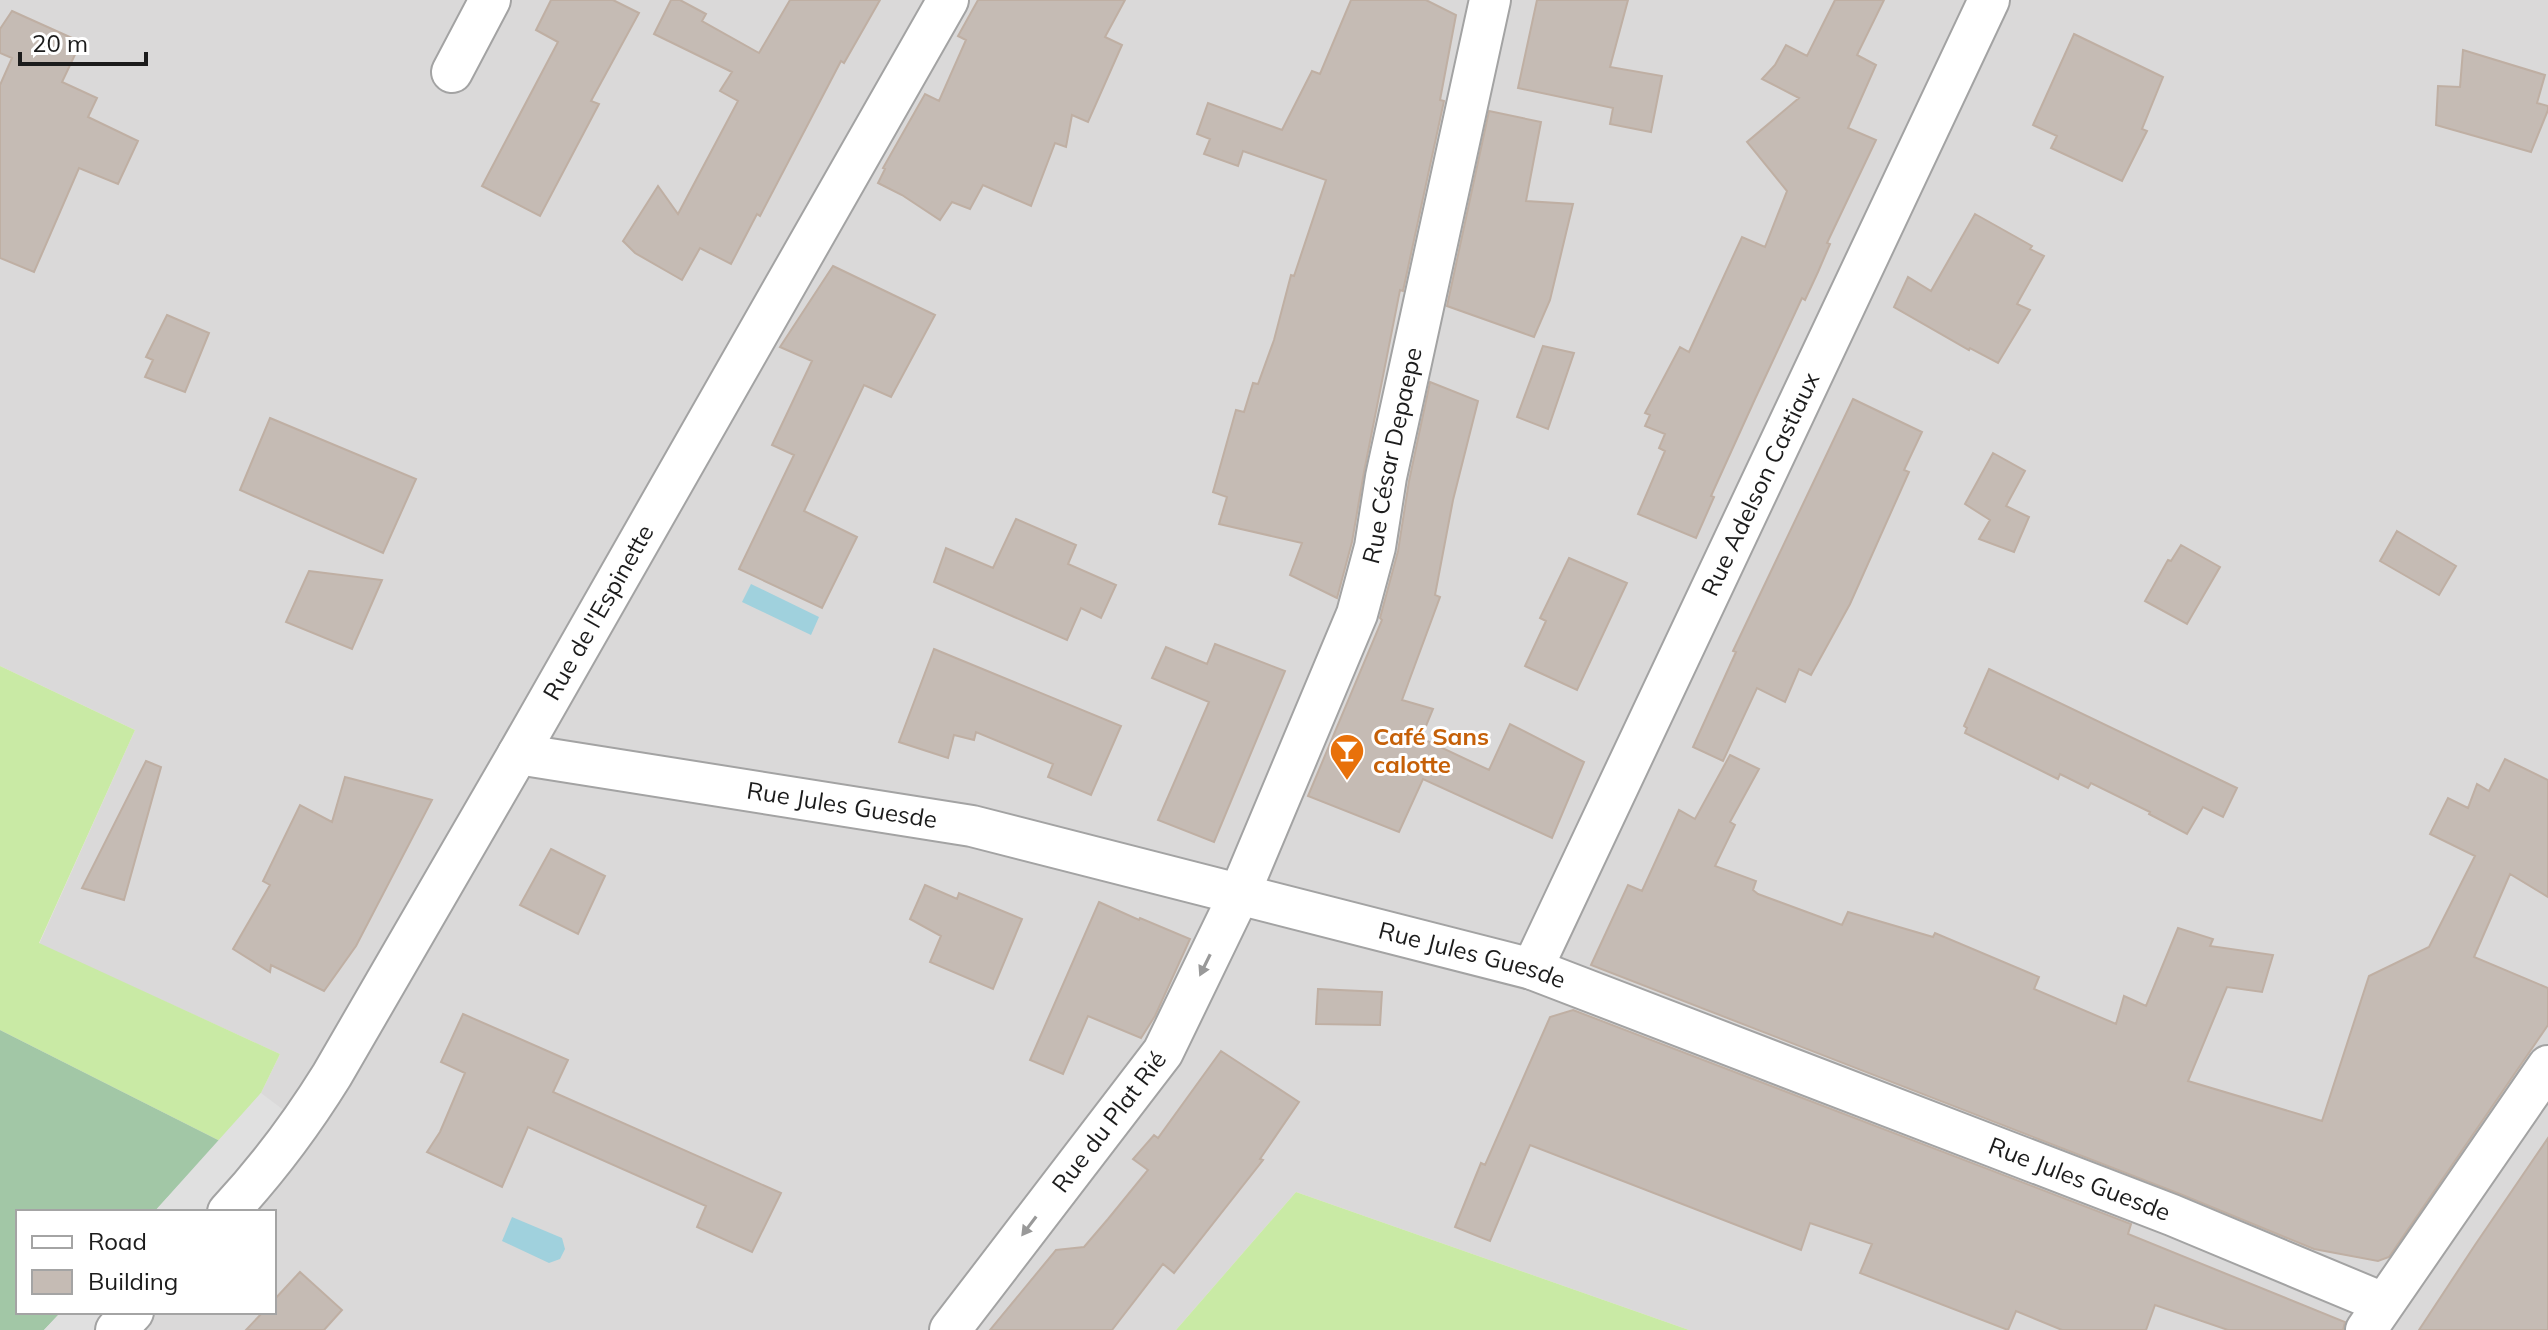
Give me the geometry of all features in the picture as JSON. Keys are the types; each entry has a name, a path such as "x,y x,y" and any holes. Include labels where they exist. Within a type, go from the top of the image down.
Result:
{"street":[{"path":"452,72 490,0"},
{"name":"Rue de l'Espinette","path":"230,1210 262,1176 302,1124 518,754 948,0"},
{"name":"Rue César Depaepe","path":"1239,895 1357,614 1375,547 1386,477 1490,0"},
{"name":"Rue Adelson Castiaux","path":"1532,969 1989,0"},
{"name":"Rue Jules Guesde","path":"518,754 972,826 1532,969 2172,1215 2374,1317"},
{"name":"Rue du Plat Rié","path":"950,1330 1163,1052 1239,895"},
{"path":"2374,1317 2548,1066"},
{"path":"116,1330 131,1314"}],"shaded area":[{"path":"0,0 2548,0 2548,1330 1689,1330 1296,1192 1176,1330 44,1330 59,1314 276,1314 276,1210 156,1210 261,1093 280,1054 39,944 135,730 0,666"},
{"path":"261,1093 302,1124 230,1210 156,1210"},
{"path":"59,1314 131,1314 116,1330 44,1330"}],"green space":[{"path":"0,666 135,730 39,943 280,1054 261,1093 220,1141 0,1030"},
{"path":"0,1030 220,1141 156,1210 16,1210 16,1314 59,1314 44,1330 0,1330"},
{"path":"1296,1192 1689,1330 1176,1330"}],"water":[{"path":"751,584 819,617 811,635 742,602"},
{"path":"512,1217 562,1238 565,1249 560,1259 549,1263 502,1241"}],"building":[{"path":"551,0 613,0 639,13 591,101 599,104 540,216 482,186 558,42 536,30"},
{"path":"671,0 680,0 706,14 702,21 759,53 790,0 880,0 844,63 841,61 760,216 757,214 731,264 700,248 682,280 635,253 623,241 658,186 678,214 738,101 720,91 732,72 654,34"},
{"path":"978,0 1125,0 1105,37 1122,45 1088,122 1072,115 1066,147 1055,143 1031,206 983,185 970,209 952,202 940,220 878,183 883,168 925,94 939,101 966,40 958,36"},
{"path":"1351,0 1426,0 1456,15 1440,100 1444,101 1403,291 1400,290 1352,542 1337,598 1290,575 1302,543 1219,524 1227,497 1213,492 1236,410 1244,412 1253,383 1258,384 1274,340 1291,275 1294,276 1326,180 1243,151 1238,166 1204,154 1210,139 1197,134 1208,103 1282,130 1312,71 1320,74"},
{"path":"1537,0 1628,0 1610,67 1662,76 1651,132 1610,124 1613,108 1518,88"},
{"path":"1835,0 1884,0 1857,55 1876,65 1848,128 1876,140 1827,243 1830,244 1818,272 1805,300 1802,298 1711,496 1714,497 1696,538 1638,514 1665,451 1659,448 1665,434 1645,426 1650,415 1645,413 1680,347 1689,352 1742,237 1765,247 1787,191 1747,142 1799,98 1762,79 1775,65 1786,45 1807,56"},
{"path":"12,11 81,42 62,82 97,98 88,117 138,141 118,184 79,168 34,272 0,258 0,85 12,58 0,53 0,29"},
{"path":"2074,34 2163,77 2142,129 2147,131 2122,181 2051,148 2057,136 2033,125"},
{"path":"2463,50 2545,75 2537,103 2548,106 2548,110 2531,152 2436,125 2438,86 2460,87"},
{"path":"1489,111 1541,122 1526,201 1573,204 1550,300 1534,337 1447,306"},
{"path":"1975,214 2044,256 2017,304 2030,310 1998,363 1894,307 1908,277 1931,291"},
{"path":"833,266 935,315 891,397 864,385 804,511 857,537 822,608 739,569 794,455 772,445 812,361 780,347"},
{"path":"167,315 209,333 185,392 145,377 153,360 146,357"},
{"path":"1543,346 1574,353 1548,429 1517,417"},
{"path":"1430,382 1478,401 1453,500 1435,595 1440,597 1402,700 1433,709 1421,738 1489,770 1510,724 1584,762 1552,838 1423,779 1399,832 1308,796 1382,620"},
{"path":"1853,399 1922,432 1904,470 1909,472 1850,604 1811,675 1799,669 1785,702 1757,688 1723,761 1693,747 1736,652 1733,651"},
{"path":"270,418 416,479 383,553 240,490"},
{"path":"1993,453 2025,471 2006,506 2029,517 2014,552 1979,539 1990,520 1965,504"},
{"path":"1016,519 1076,545 1068,564 1116,585 1101,618 1081,608 1067,640 934,582 946,548 993,568"},
{"path":"2397,531 2456,566 2439,595 2380,561"},
{"path":"2181,545 2220,567 2187,624 2145,601 2168,560 2171,561"},
{"path":"1569,558 1627,583 1577,690 1525,666 1546,621 1540,618"},
{"path":"309,571 382,580 352,649 286,622"},
{"path":"1215,644 1285,671 1214,842 1158,820 1209,702 1152,678 1166,647 1207,664"},
{"path":"934,649 1121,726 1091,795 1048,777 1053,764 976,732 974,740 954,735 948,758 899,742"},
{"path":"1989,669 2237,788 2223,817 2203,807 2187,834 2091,783 2088,788 2060,774 2058,779 1965,733 1967,728 1964,726"},
{"path":"1730,755 1759,769 1730,822 1735,825 1715,866 1756,881 1753,890 1758,894 1842,925 1848,912 1933,937 1935,933 2039,977 2034,989 2116,1024 2124,996 2146,1006 2178,928 2213,939 2210,946 2273,955 2262,992 2227,987 2188,1081 2322,1121 2369,976 2429,947 2475,856 2430,834 2448,798 2468,808 2477,784 2489,791 2505,759 2548,780 2548,897 2510,874 2474,957 2548,988 2548,1025 2389,1257 2378,1261 2314,1249 1591,965 1628,885 1642,891 1679,810 1695,819"},
{"path":"146,761 161,767 124,900 82,888"},
{"path":"345,777 432,800 356,946 324,991 271,965 270,972 233,949 270,885 263,881 300,805 332,822"},
{"path":"551,849 605,876 578,934 520,905"},
{"path":"925,885 957,899 959,893 1022,919 993,989 930,962 941,936 910,919"},
{"path":"1099,902 1190,939 1155,1016 1141,1038 1088,1016 1063,1074 1030,1060"},
{"path":"1318,989 1382,992 1380,1025 1316,1024"},
{"path":"1573,1010 2131,1224 2128,1234 2345,1322 2343,1330 2228,1330 2155,1305 2146,1330 2062,1330 2016,1311 2008,1330 1860,1273 1872,1244 1810,1223 1801,1250 1530,1145 1490,1241 1455,1227 1481,1163 1485,1165 1550,1017"},
{"path":"463,1014 568,1060 553,1092 781,1193 752,1252 697,1227 706,1206 528,1127 502,1187 427,1152 440,1132 465,1073 441,1062"},
{"path":"1221,1051 1299,1102 1260,1159 1263,1160 1174,1273 1163,1264 1112,1330 990,1330 1056,1250 1084,1247 1108,1219 1148,1170 1133,1159 1154,1135 1158,1138"},
{"path":"2548,1138 2548,1330 2419,1330 2475,1245"},
{"path":"300,1272 342,1310 324,1330 246,1330 261,1314 276,1314 276,1298"}],"place":[{"name":"Café Sans calotte","path":"1347,782"}]}
